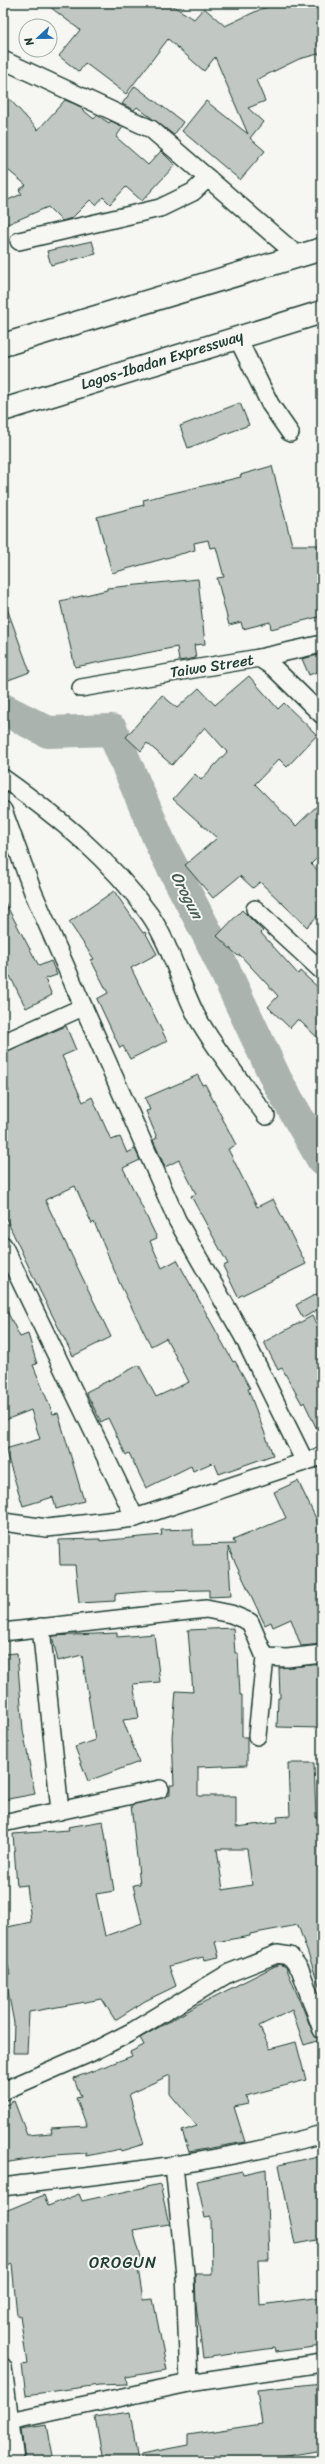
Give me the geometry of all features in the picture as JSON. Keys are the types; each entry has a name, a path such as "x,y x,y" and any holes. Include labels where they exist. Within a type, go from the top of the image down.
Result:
{"highway":[{"path":"3,345 322,249"},
{"name":"Lagos-Ibadan Expressway","path":"3,410 322,312"}],"street":[{"path":"3,60 152,129 298,256"},
{"path":"19,241 160,208 194,192 208,178"},
{"path":"237,337 270,404 290,433"},
{"path":"259,658 322,644"},
{"name":"Taiwo Street","path":"82,688 259,658 273,667 322,715"},
{"path":"3,778 44,807 93,848 124,881 151,917 198,1017 266,1116"},
{"path":"3,810 33,892 177,1220 244,1336 305,1462"},
{"path":"255,909 322,971"},
{"path":"3,1042 83,1007"},
{"path":"3,1245 135,1518"},
{"path":"3,1522 47,1528 135,1518 322,1456"},
{"path":"3,1632 206,1609 231,1614 250,1622 265,1657 257,1736"},
{"path":"41,1627 60,1811"},
{"path":"265,1657 288,1658 322,1654"},
{"path":"3,1823 160,1789"},
{"path":"3,2091 90,2053 133,2031 229,1973 277,1954 290,1956 300,1969 322,2030"},
{"path":"3,2187 174,2165 268,2149 322,2134"},
{"path":"174,2165 185,2281 189,2383"},
{"path":"9,2421 189,2383 322,2363"},
{"path":"3,2367 15,2461"}],"building":[{"path":"45,3 168,3 194,19 204,8 225,26 261,9 283,3 302,3 304,9 322,3 322,53 299,59 256,80 265,101 248,108 263,122 250,138 265,151 240,180 182,131 206,101 248,134 215,57 204,71 168,39 126,94 85,63 79,72 59,56 80,30"},
{"path":"135,86 183,122 174,135 137,107 134,110 122,104"},
{"path":"3,92 38,130 65,100 77,105 94,119 97,115 109,123 111,121 123,127 116,137 148,165 161,151 175,165 142,201 126,187 110,204 103,197 96,205 90,200 72,218 62,221 48,207 3,226 3,202 22,194 19,190 26,185 3,166"},
{"path":"92,241 96,254 51,265 47,251"},
{"path":"240,403 249,425 188,448 180,426"},
{"path":"272,466 292,545 322,545 322,616 271,629 270,622 243,629 241,622 229,625 217,578 224,577 216,547 210,548 208,540 194,543 195,550 112,573 97,517 144,505 143,500 241,477 240,475"},
{"path":"198,579 205,644 194,645 196,658 179,661 177,647 75,667 60,601 107,590 107,588"},
{"path":"5,603 30,672 3,682 3,604"},
{"path":"322,654 322,670 309,675 302,659"},
{"path":"249,676 278,709 284,703 317,735 287,767 279,759 255,784 296,826 322,801 322,853 311,864 322,874 322,911 307,927 260,882 253,888 240,876 213,898 185,865 217,838 173,799 195,774 201,780 227,752 205,727 172,765 147,743 141,751 126,737 162,695 177,708 199,688 215,705"},
{"path":"114,891 143,933 145,932 157,954 131,968 167,1041 130,1059 123,1046 120,1048 97,999 108,993 91,960 94,959 69,922"},
{"path":"3,899 39,966 51,961 57,975 45,979 52,995 26,1008 10,976 3,980"},
{"path":"242,910 263,931 261,933 298,974 300,971 322,991 322,1042 298,1019 290,1028 268,1007 278,996 240,955 238,956 217,936"},
{"path":"66,1026 76,1050 62,1056 83,1102 92,1097 111,1140 120,1137 127,1153 135,1149 140,1160 123,1168 157,1238 150,1241 162,1268 177,1260 233,1362 235,1361 250,1388 248,1389 273,1455 219,1474 214,1462 193,1471 191,1466 146,1488 129,1453 126,1455 108,1418 101,1422 86,1392 139,1365 156,1397 189,1382 166,1338 151,1346 120,1284 94,1222 92,1224 75,1186 45,1200 111,1337 73,1356 40,1291 3,1212 3,1094 9,1091 3,1081 3,1053"},
{"path":"198,1075 202,1085 205,1084 236,1145 228,1149 257,1207 273,1199 306,1264 238,1297 223,1266 228,1264 191,1196 196,1194 179,1160 165,1167 153,1140 157,1138 146,1111 150,1110 145,1098"},
{"path":"322,1291 322,1307 303,1318 296,1305"},
{"path":"3,1303 20,1337 28,1334 37,1364 33,1365 53,1414 58,1413 84,1501 56,1509 53,1497 23,1506 5,1449 40,1439 31,1410 3,1421"},
{"path":"312,1316 322,1335 322,1440 304,1402 302,1404 282,1368 278,1370 264,1342"},
{"path":"298,1481 322,1531 322,1644 301,1646 291,1619 273,1627 271,1622 265,1625 228,1547 231,1596 209,1597 209,1590 150,1591 115,1594 115,1601 79,1603 75,1565 60,1565 59,1540 100,1539 100,1541 162,1535 161,1530 193,1529 193,1545 235,1544 233,1540 286,1518 274,1492"},
{"path":"233,1628 235,1653 238,1653 240,1695 242,1695 242,1737 247,1737 247,1765 198,1767 198,1796 236,1796 236,1827 278,1822 277,1817 290,1816 288,1763 314,1763 316,1817 322,1817 322,1988 320,1988 298,1925 250,1934 250,1936 215,1942 219,1957 204,1960 203,1957 169,1966 176,1986 145,2001 115,2020 102,1999 29,2012 27,2053 13,2053 14,2023 5,1975 10,1974 3,1945 3,1928 31,1922 27,1885 17,1886 13,1834 69,1830 68,1827 103,1821 114,1891 96,1894 105,1936 142,1923 133,1885 140,1884 131,1805 170,1795 170,1785 174,1785 172,1737 176,1691 193,1692 188,1630","holes":["217,1849 247,1849 252,1885 223,1890"]},
{"path":"117,1633 117,1637 154,1634 160,1682 133,1684 139,1718 123,1720 139,1762 88,1781 75,1747 95,1740 82,1655 58,1661 52,1636"},
{"path":"17,1653 23,1730 35,1794 3,1800 3,1654"},
{"path":"322,1664 322,1728 277,1727 278,1698 280,1698 279,1668"},
{"path":"279,1964 286,1967 313,2033 320,2040 304,2045 292,2010 259,2026 270,2049 296,2042 306,2080 246,2096 248,2104 234,2107 245,2142 189,2152 182,2131 197,2126 170,2094 170,2075 129,2094 144,2144 121,2151 120,2149 86,2156 86,2153 54,2155 3,2163 3,2106 14,2101 27,2135 52,2133 51,2128 87,2126 76,2098 81,2097 74,2078 132,2056 130,2052 144,2045 140,2038 200,2004"},
{"path":"322,2155 322,2239 295,2244 279,2165"},
{"path":"266,2169 269,2261 258,2261 260,2305 322,2297 322,2346 275,2352 274,2348 203,2358 196,2305 195,2274 212,2274 211,2217 205,2218 197,2181 242,2171 243,2174"},
{"path":"160,2184 169,2224 133,2230 142,2261 137,2262 143,2300 153,2299 167,2370 126,2377 127,2384 99,2385 26,2395 22,2365 27,2364 20,2315 17,2315 12,2264 3,2268 3,2212 44,2195 48,2206 79,2194 82,2201"},
{"path":"322,2383 322,2450 257,2461 141,2461 141,2454 188,2445 188,2435 262,2424 257,2390"},
{"path":"130,2412 138,2461 103,2461 95,2417"},
{"path":"47,2425 54,2461 25,2461 21,2429"}],"waterway":[{"name":"Orogun","path":"3,709 48,732 112,730 162,847 209,937 277,1081 322,1159"}],"district":[{"name":"OROGUN","path":"123,2262"}]}
